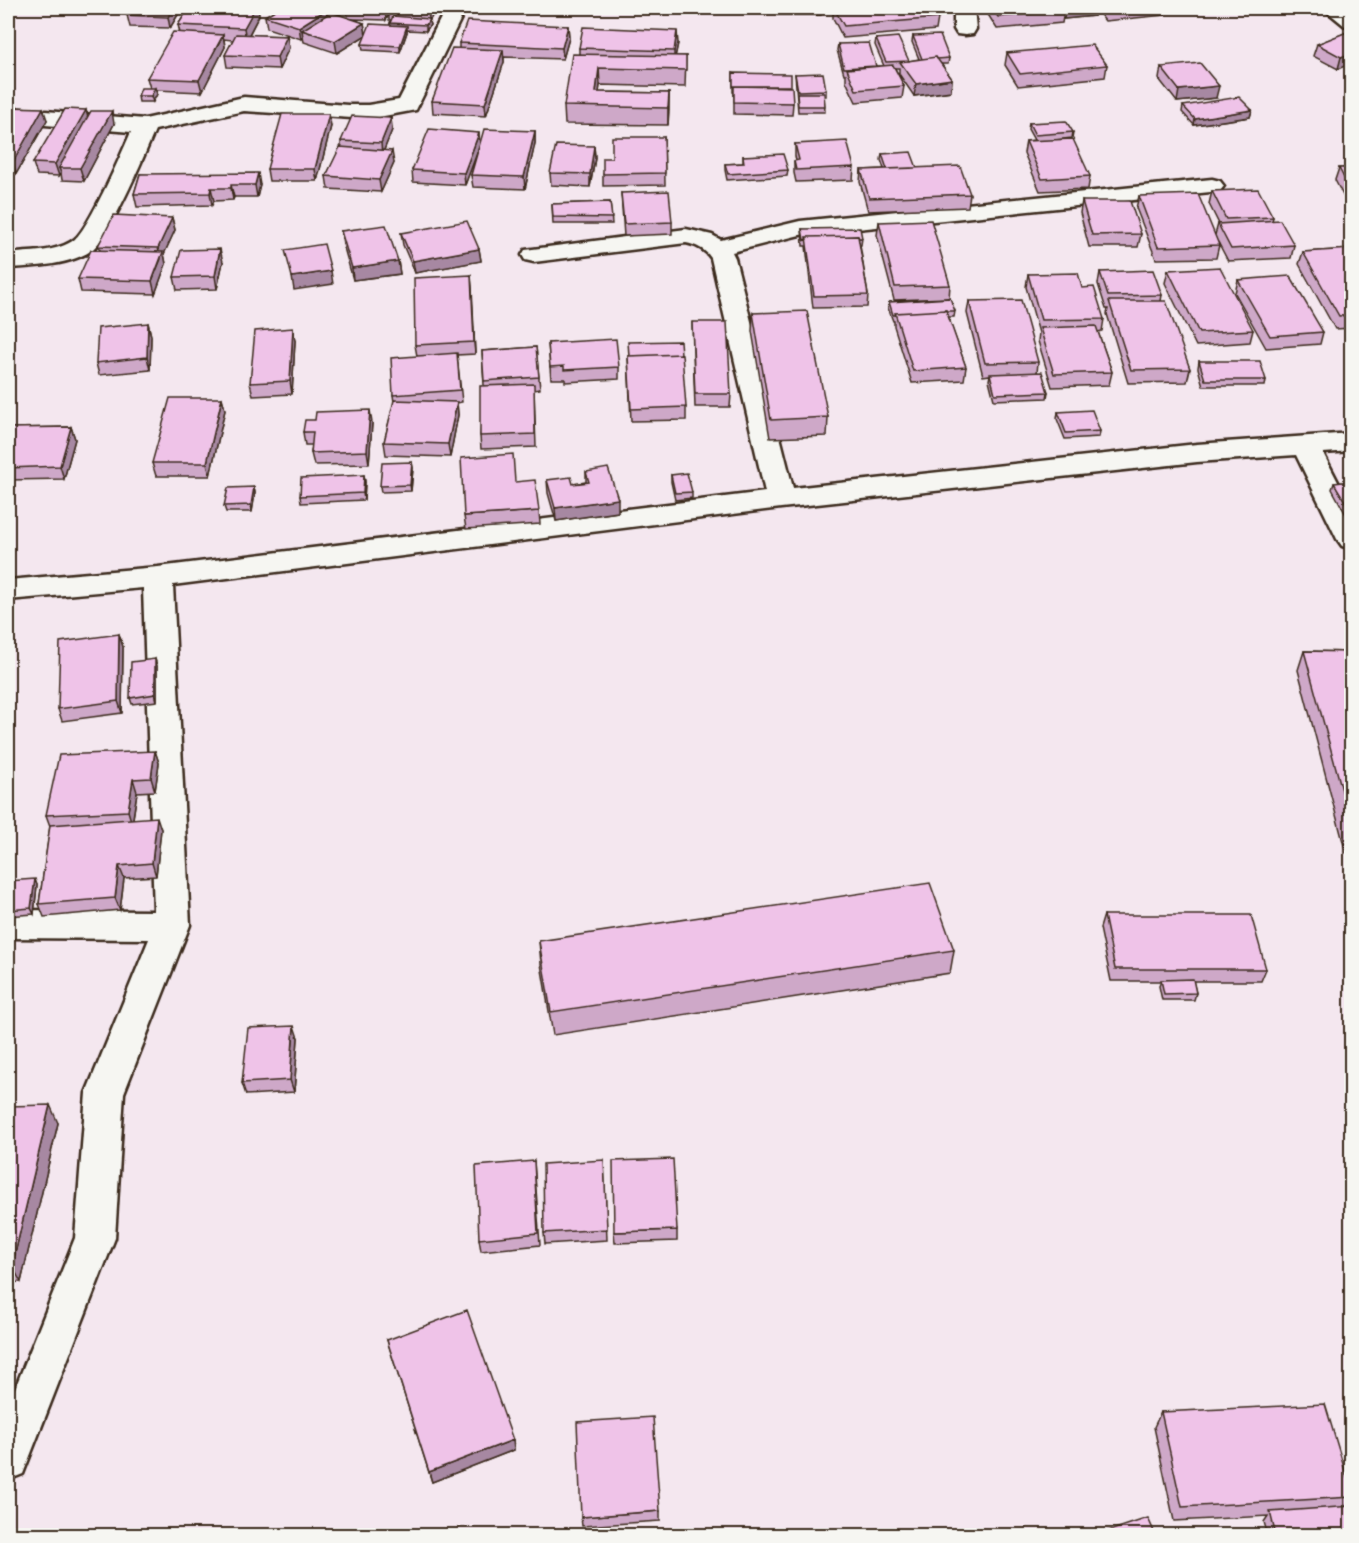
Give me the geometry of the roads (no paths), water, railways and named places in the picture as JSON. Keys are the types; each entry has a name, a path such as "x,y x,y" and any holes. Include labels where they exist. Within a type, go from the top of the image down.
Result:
{"street":[{"path":"8,115 145,126 243,104 370,111 393,110 408,105 418,88 433,50 456,8"},
{"path":"964,8 965,29"},
{"path":"1333,8 1352,22"},
{"path":"8,261 67,252 86,243 135,153 145,126"},
{"path":"718,248 800,228 1212,186"},
{"path":"534,255 686,236 705,239 718,248 723,258 781,499"},
{"path":"8,590 158,577 781,499 1197,453 1352,442"},
{"path":"1305,445 1352,539"},
{"path":"8,1459 95,1238 105,1093 172,925 158,577"},
{"path":"8,924 172,925"}]}
